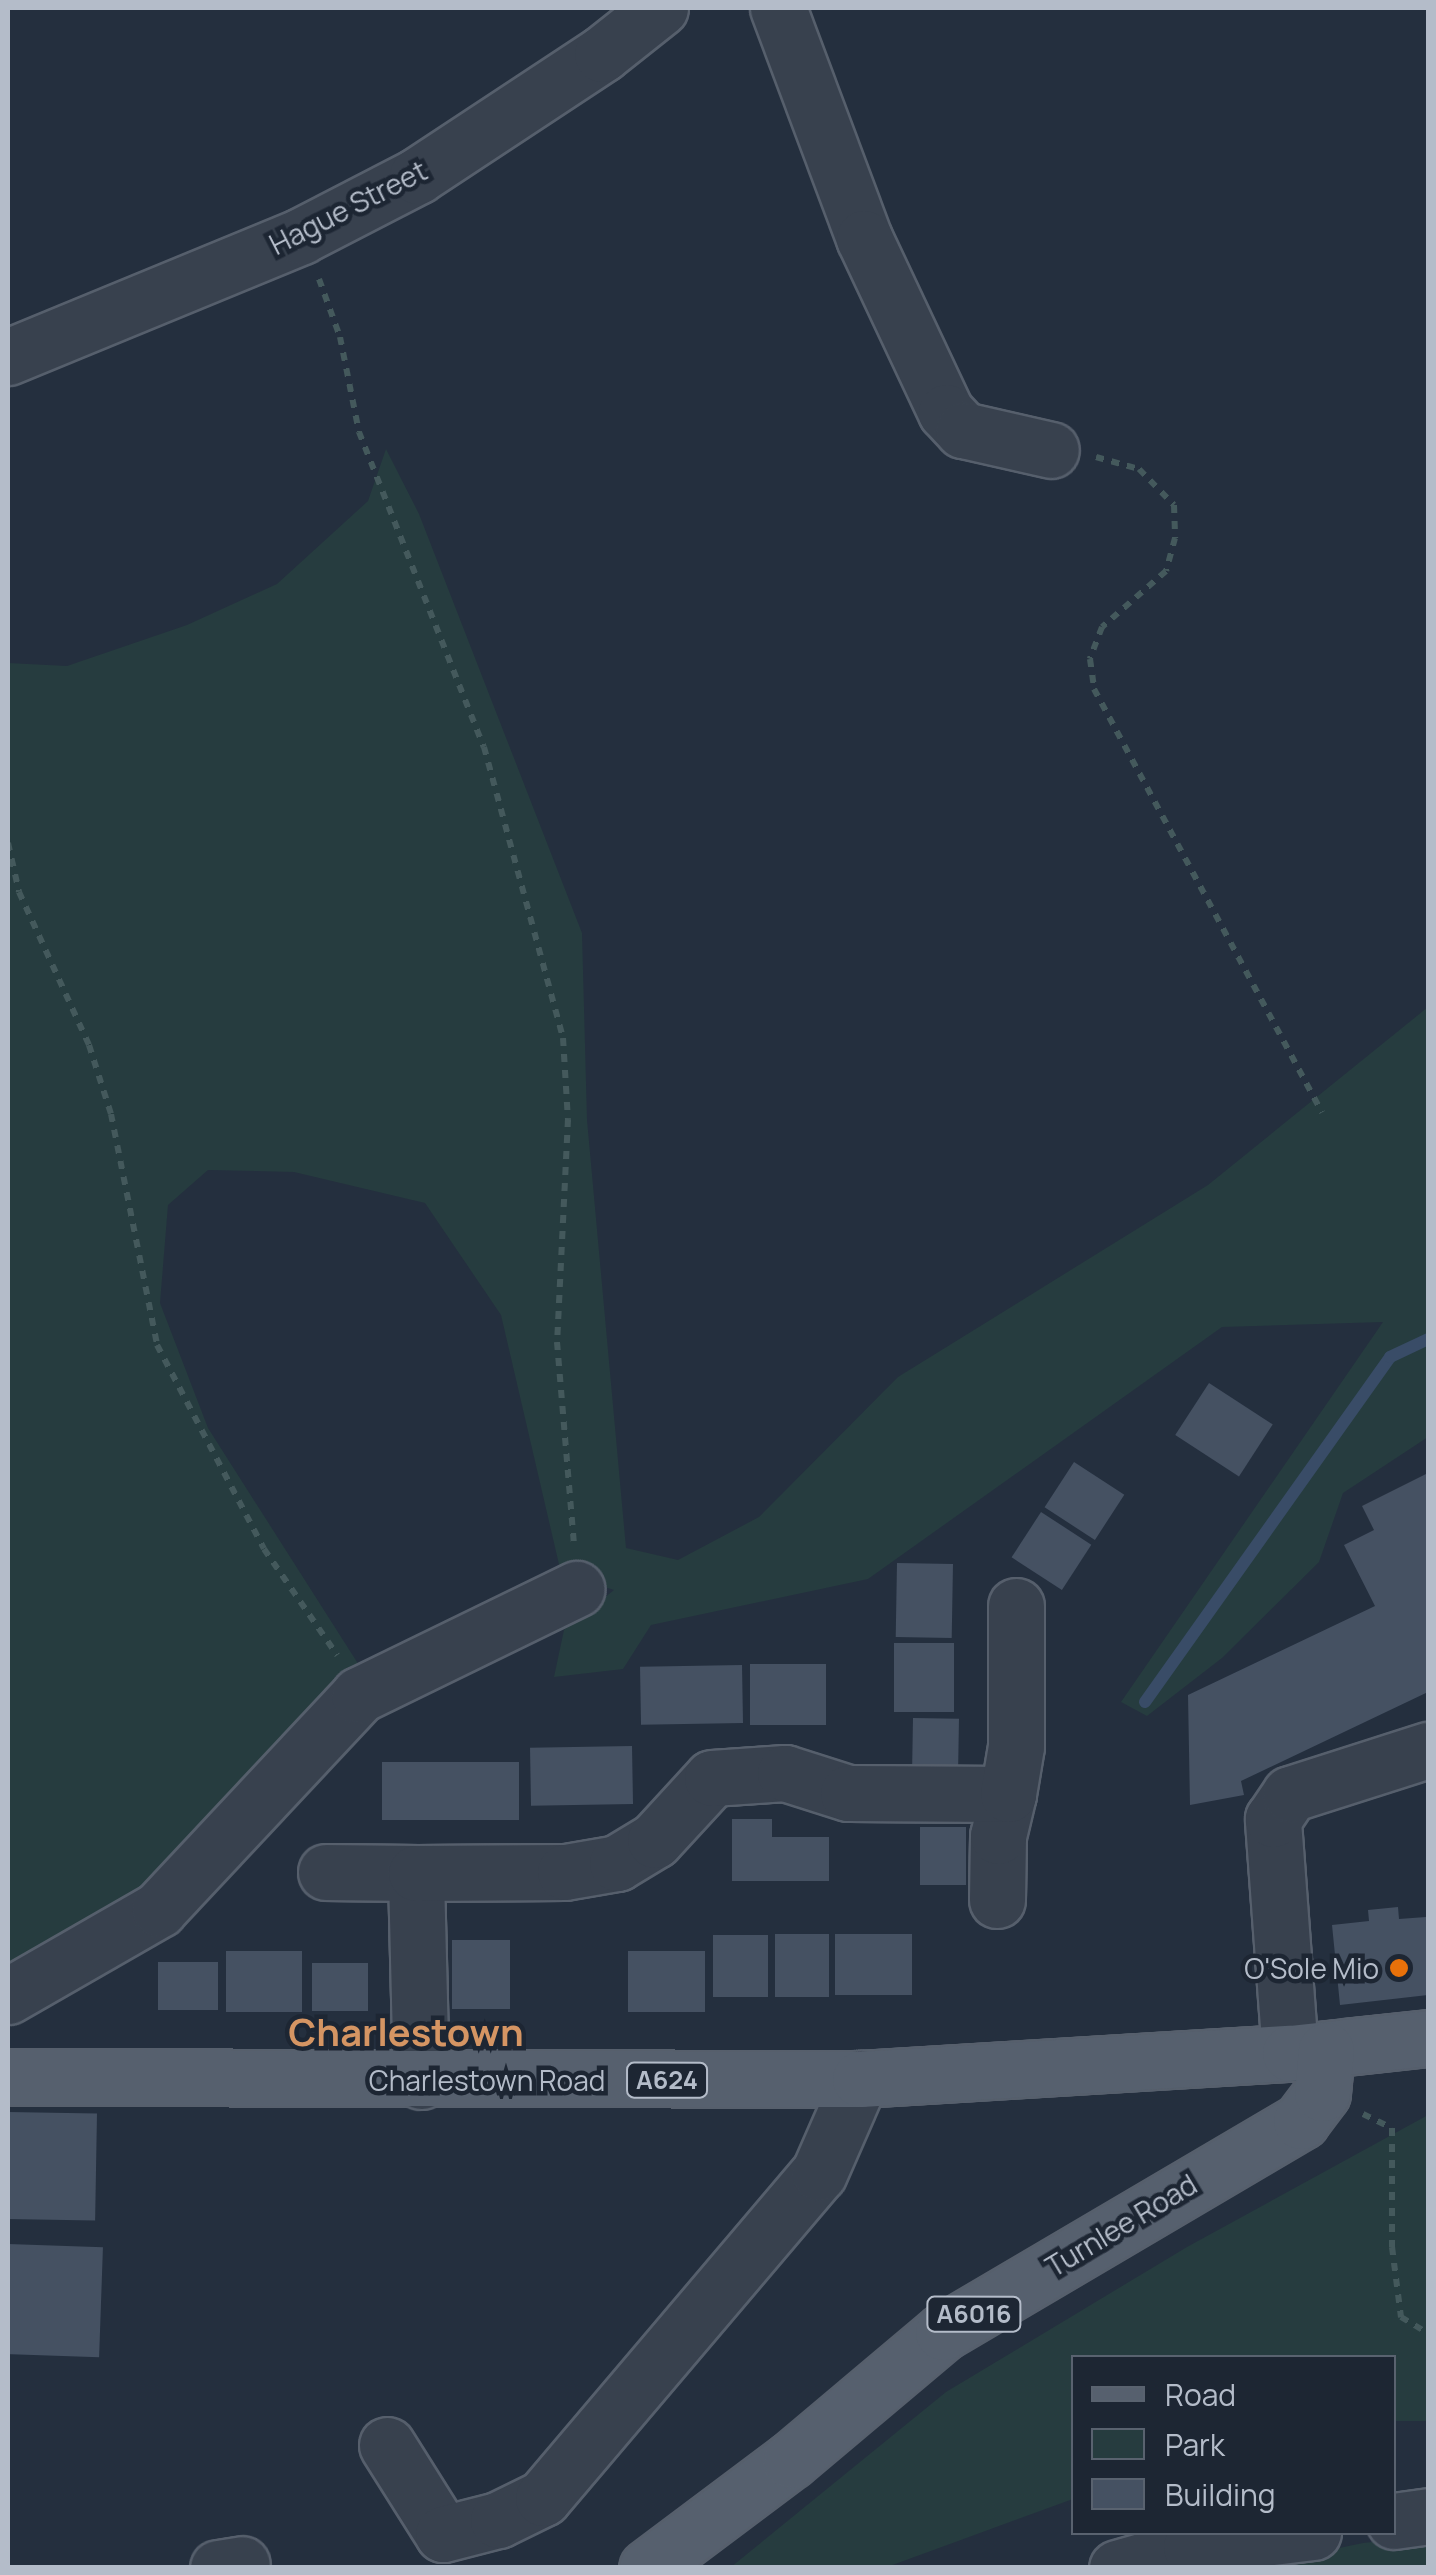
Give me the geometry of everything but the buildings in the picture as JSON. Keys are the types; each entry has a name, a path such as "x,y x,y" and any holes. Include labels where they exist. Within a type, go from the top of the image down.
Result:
{"main road":[{"name":"A624","path":"1312,2065 1428,2038"},
{"name":"Charlestown Road","path":"8,2077 860,2079 1312,2065"},
{"name":"Turnlee Road","path":"647,2568 792,2460 942,2332 1300,2121 1312,2065"}],"street":[{"name":"Hague Street","path":"8,357 301,236 416,176 602,54 660,8"},
{"path":"778,8 864,238 946,412 962,430 1050,450"},
{"path":"8,1996 160,1908 359,1695 576,1589"},
{"path":"998,1900 998,1836 1016,1746 1016,1606"},
{"path":"1312,2065 1273,1819 1290,1794 1428,1750"},
{"path":"326,1872 565,1872 618,1863 655,1840 712,1778 785,1773 848,1793 1008,1794"},
{"path":"416,1873 421,2080"},
{"path":"387,2445 443,2534 498,2520 543,2498 819,2173 860,2079"},
{"path":"1396,2521 1428,2516"},
{"path":"1117,2568 1192,2548 1290,2535"}],"path":[{"path":"301,236 340,337 364,448 484,747 563,1038 568,1120 556,1342 572,1479 576,1589"},
{"path":"1050,450 1120,460 1174,505 1175,538 1166,571 1102,626 1090,659 1094,689 1322,1113"},
{"path":"8,843 20,892 89,1045 111,1114 157,1344 256,1534 359,1695"},
{"path":"1312,2065 1392,2128 1392,2246 1402,2316 1428,2334"}],"green space":[{"path":"386,449 419,514 582,933 587,1120 626,1548 678,1560 759,1517 898,1377 1208,1185 1428,1007 1428,1437 1343,1493 1319,1562 1222,1658 1147,1716 1121,1702 1383,1322 1222,1327 868,1579 651,1625 623,1669 554,1677 564,1630 614,1590 561,1573 501,1315 425,1203 294,1172 208,1170 168,1205 160,1303 208,1428 364,1673 196,1852 8,1985 8,663 67,666 187,625 277,584 368,501"},
{"path":"1428,2115 1428,2421 1396,2421 1396,2355 1071,2355 1071,2500 887,2567 731,2567 946,2392 1187,2247"},
{"path":"1428,2536 1428,2567 1243,2568 1363,2543"}],"waterway":[{"path":"1145,1702 1390,1357 1428,1339"}],"place":[{"name":"O'Sole Mio","path":"1399,1968"}],"district":[{"name":"Charlestown","path":"406,2032"}]}
